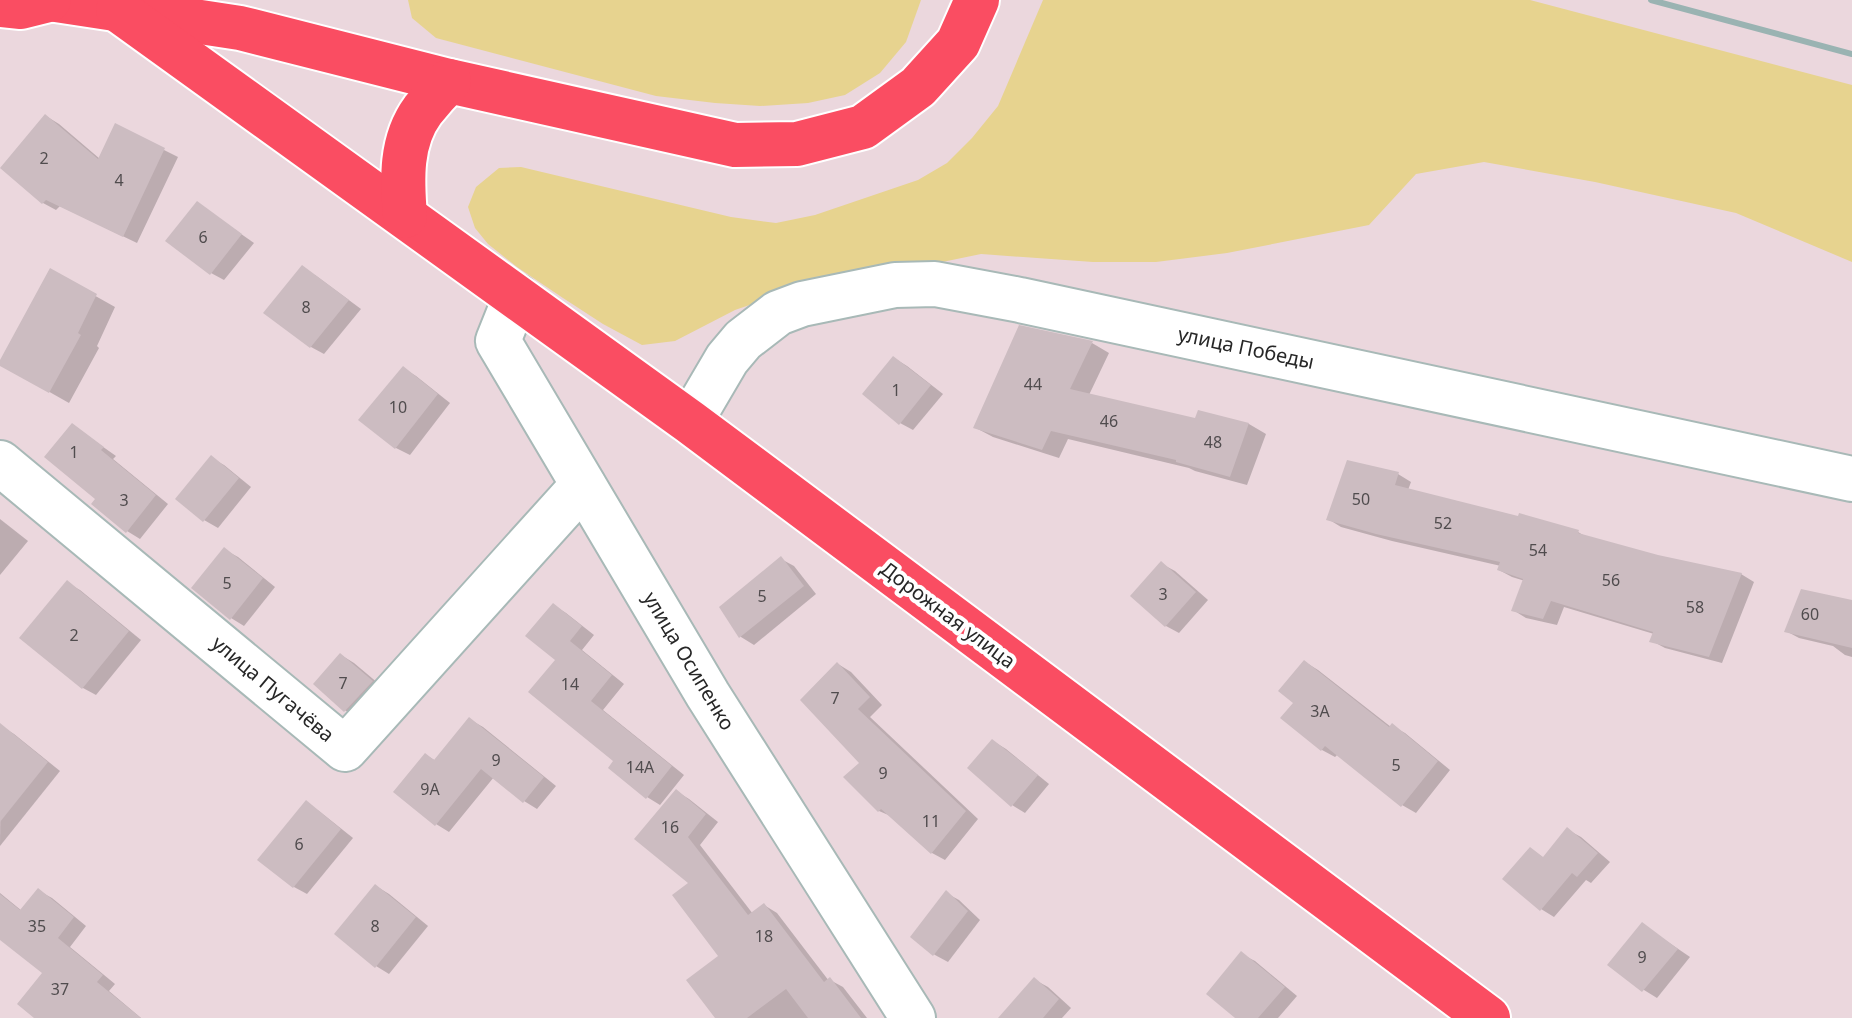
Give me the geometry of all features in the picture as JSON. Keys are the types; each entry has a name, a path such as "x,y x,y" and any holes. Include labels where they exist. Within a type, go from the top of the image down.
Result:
{"main road":[{"path":"0,5 21,7 49,0"},
{"path":"56,0 240,28 449,81 735,145 797,144 863,127 918,87 958,43 977,0"},
{"path":"207,0 240,28"},
{"name":"Дорожная улица","path":"118,10 690,422 1488,1018"},
{"path":"405,216 402,181 404,156 414,125 449,81"}],"street":[{"name":"улица Победы","path":"690,422 727,359 743,340 778,313 802,304 895,285 935,284 1036,303 1852,479"},
{"name":"улица Осипенко","path":"516,296 498,341 708,695 913,1018"},
{"name":"улица Пугачёва","path":"0,463 345,749 583,485"}],"shaded area":[{"path":"408,0 921,0 906,42 880,73 845,95 808,103 760,106 656,96 436,38 412,18"},
{"path":"1043,0 1530,0 1852,85 1852,262 1736,213 1595,182 1484,162 1416,174 1369,225 1227,253 1156,262 1093,262 981,254 773,297 735,310 675,341 642,345 603,324 517,267 488,244 475,228 468,207 476,187 499,168 521,167 731,217 776,223 815,215 918,180 947,163 998,106"}],"building":[{"path":"45,114 98,159 115,123 165,148 123,237 46,200 42,204 0,168"},
{"path":"197,201 242,234 210,275 165,241"},
{"path":"302,265 349,300 310,348 263,313"},
{"path":"50,268 97,294 78,333 81,335 49,393 0,366 0,360"},
{"path":"1019,325 1093,341 1070,389 1195,418 1198,410 1249,423 1230,477 1176,460 1051,431 1042,450 973,428"},
{"path":"893,356 931,385 899,425 862,394"},
{"path":"403,366 438,394 395,449 358,420"},
{"path":"72,423 104,447 101,450 156,495 126,533 91,504 95,499 44,457"},
{"path":"211,455 239,478 203,522 175,499"},
{"path":"1347,460 1399,472 1395,485 1518,516 1519,513 1658,555 1742,573 1709,657 1649,642 1653,632 1551,601 1543,619 1511,611 1523,579 1497,570 1500,562 1326,520"},
{"path":"224,547 263,578 230,620 191,588"},
{"path":"781,556 804,586 739,638 719,607"},
{"path":"1161,561 1196,592 1165,627 1130,596"},
{"path":"67,580 129,631 82,689 19,638"},
{"path":"1801,589 1852,600 1852,648 1784,632"},
{"path":"553,603 582,626 570,641 612,675 591,701 672,766 646,799 608,768 613,761 528,692 555,660 525,636"},
{"path":"340,653 373,681 344,712 313,684"},
{"path":"1304,660 1389,727 1392,723 1438,761 1401,807 1325,746 1321,751 1280,718 1293,703 1278,691"},
{"path":"837,662 870,697 858,709 966,811 931,854 881,809 878,812 843,777 859,763 800,700"},
{"path":"469,717 544,777 523,803 481,769 435,826 393,792 425,753 434,760"},
{"path":"0,723 48,762 0,822"},
{"path":"992,739 1038,775 1011,807 967,768"},
{"path":"676,789 706,814 688,837 748,915 764,903 824,982 830,977 861,1018 808,1018 786,989 747,1018 715,1018 686,980 718,956 672,895 688,883 634,839"},
{"path":"306,800 341,829 293,888 257,860"},
{"path":"1567,827 1598,853 1577,877 1572,873 1540,911 1502,879 1530,847 1543,857"},
{"path":"375,884 416,917 375,968 334,934"},
{"path":"38,888 74,917 58,938 103,975 97,982 141,1018 34,1018 17,1004 42,973 0,940 0,894 20,910"},
{"path":"946,890 968,911 933,956 910,937"},
{"path":"1642,922 1678,949 1642,992 1607,965"},
{"path":"1241,951 1285,987 1258,1018 1235,1018 1206,994"},
{"path":"1034,977 1059,999 1043,1018 998,1018"}],"railway":[{"path":"1651,0 1852,54"}]}
